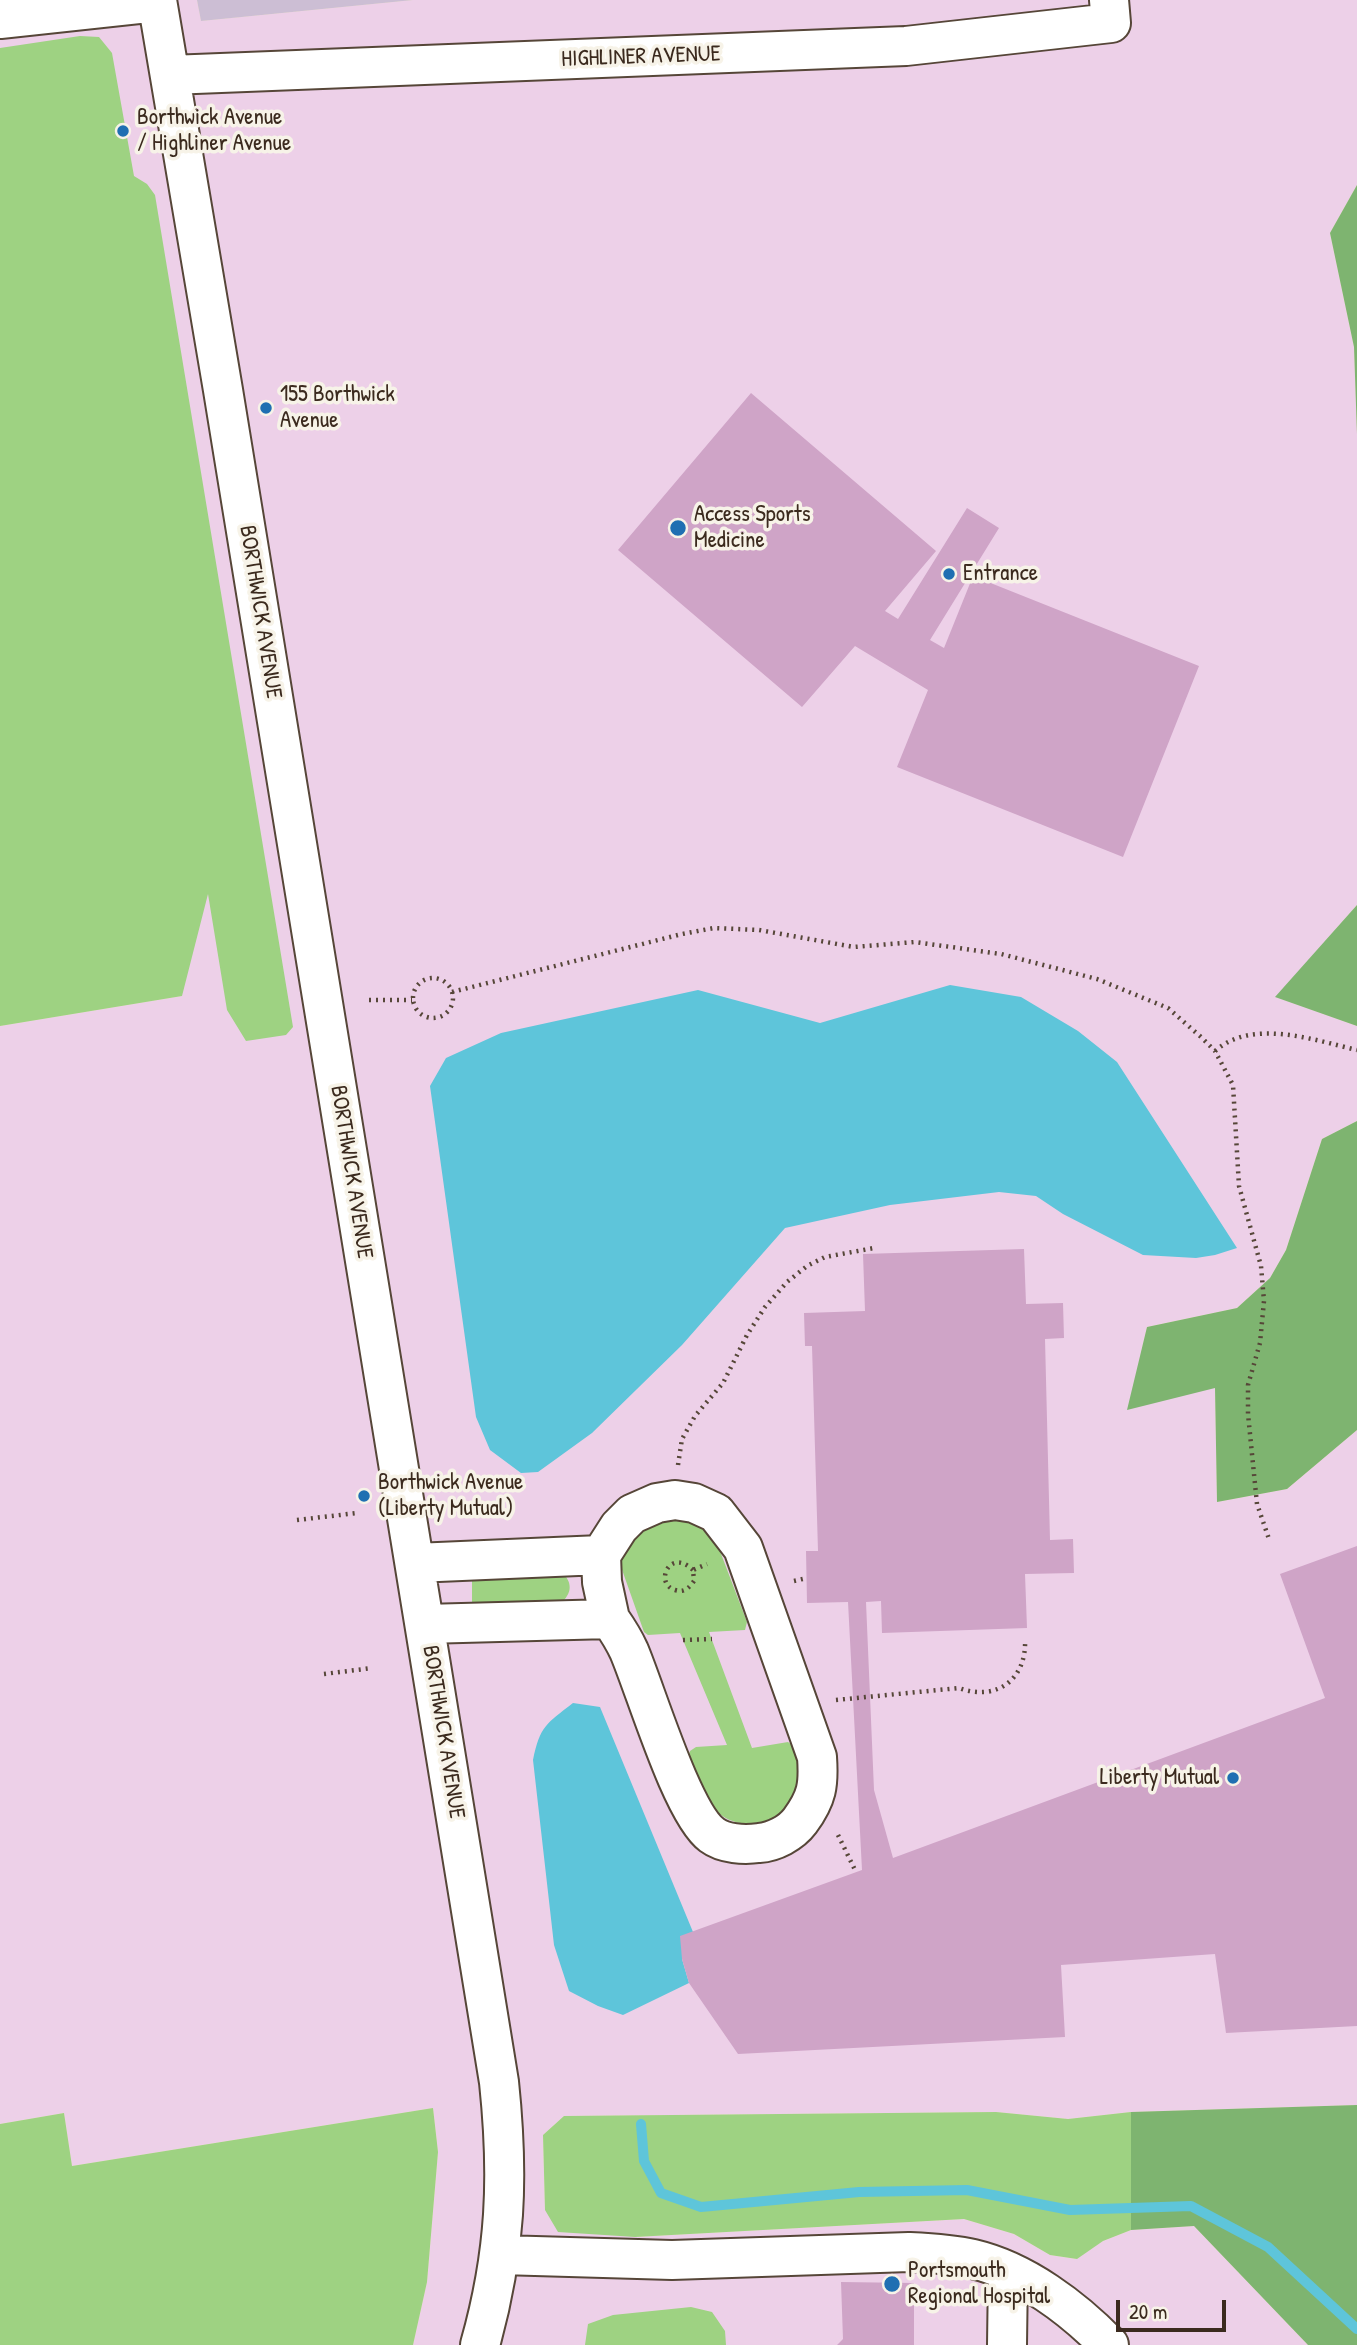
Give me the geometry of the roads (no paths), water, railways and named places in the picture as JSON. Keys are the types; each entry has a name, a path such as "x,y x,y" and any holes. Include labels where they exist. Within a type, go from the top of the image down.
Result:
{"street":[{"path":"0,19 157,1"},
{"name":"BORTHWICK AVENUE","path":"157,1 499,2082 506,2197 501,2255 480,2345"},
{"name":"HIGHLINER AVENUE","path":"170,75 906,46 1110,12"},
{"path":"676,1500 694,1503 716,1513 743,1548 817,1757 816,1794 796,1826 764,1843 751,1844 724,1841 712,1835 698,1819 685,1795 628,1648 610,1619 601,1582 601,1555 619,1527 632,1514 657,1503 676,1500"},
{"path":"415,1563 601,1555"},
{"path":"425,1624 610,1619"},
{"path":"501,2255 673,2260 909,2252 943,2254 975,2259 1008,2271 1061,2302 1109,2345"},
{"path":"1007,2345 1008,2271"}],"water":[{"path":"950,985 1021,997 1078,1031 1117,1062 1237,1248 1196,1258 1143,1255 1063,1214 1036,1196 999,1192 890,1205 785,1228 682,1345 592,1433 538,1472 521,1473 490,1450 476,1417 430,1086 446,1058 501,1033 698,990 820,1023"},
{"path":"573,1703 600,1707 693,1932 682,1959 689,1983 623,2015 569,1991 554,1945 533,1760 538,1740 546,1727"}],"waterway":[{"path":"641,2124 644,2161 661,2193 701,2207 859,2192 967,2190 1070,2210 1191,2206 1268,2247 1357,2329"}],"place":[{"name":"Borthwick Avenue / Highliner Avenue","path":"123,131"},
{"name":"155 Borthwick Avenue","path":"266,408"},
{"name":"Access Sports Medicine","path":"678,528"},
{"name":"Entrance","path":"949,574"},
{"name":"Borthwick Avenue (Liberty Mutual)","path":"364,1496"},
{"name":"Liberty Mutual","path":"1233,1778"},
{"name":"Portsmouth Regional Hospital","path":"892,2284"}]}
